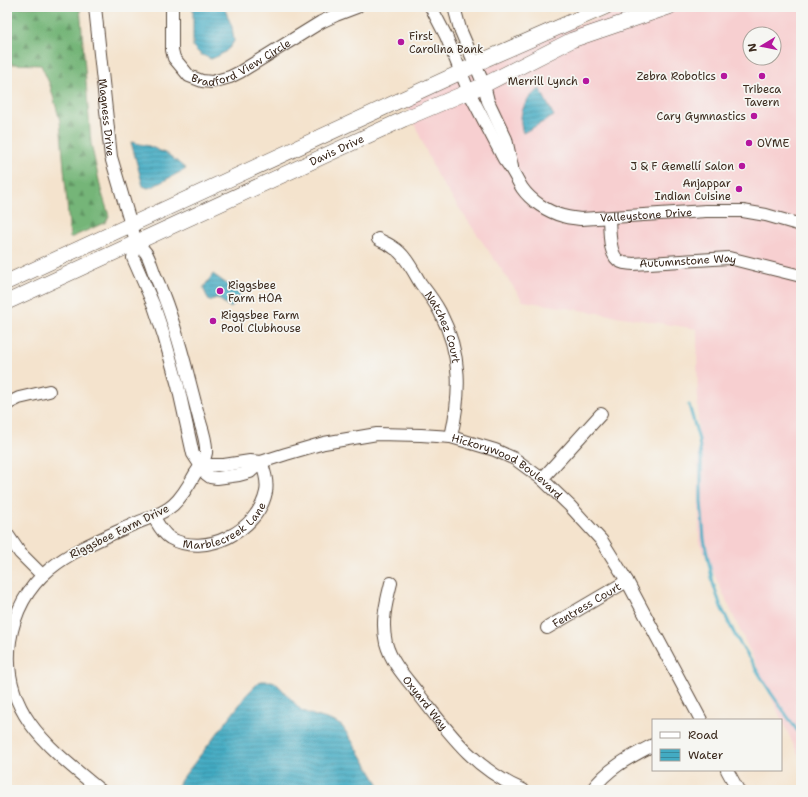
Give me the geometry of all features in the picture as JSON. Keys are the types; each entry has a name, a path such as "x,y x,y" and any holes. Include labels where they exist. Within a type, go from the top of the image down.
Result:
{"main road":[{"name":"Davis Drive","path":"7,282 461,72 475,64 605,7"},
{"name":"Davis Drive","path":"7,302 404,119 469,92 572,40 669,7"}],"street":[{"name":"Magness Drive","path":"95,7 110,157 130,225"},
{"name":"Bradford View Circle","path":"172,7 172,50 174,58 190,76 202,81 212,82 230,77 316,25 357,7"},
{"name":"Valleystone Drive","path":"430,7 446,36 469,92 487,125 496,146 512,168 523,189 531,197 551,211 563,216 582,219 742,210 801,224"},
{"name":"Valleystone Drive","path":"454,7 460,29 484,85 488,101 506,139 512,168"},
{"name":"Autumnstone Way","path":"610,218 612,252 617,260 622,263 634,264 729,258 801,276"},
{"name":"Riggsbee Farm Drive","path":"100,790 86,786 33,729 22,714 12,687 8,663 8,648 11,630 16,615 22,603 42,575 71,553 172,506 183,494 206,452 203,433 182,351 159,284 146,252 136,242 130,225"},
{"name":"Natchez Court","path":"378,240 395,248 403,257 440,311 449,330 456,359 458,387 458,399 451,437"},
{"path":"7,404 19,398 49,391"},
{"path":"542,479 601,414"},
{"name":"Hickorywood Boulevard","path":"200,464 224,465 250,461 261,462 324,443 355,437 397,434 451,437 495,450 515,460 542,479 570,506 593,530 610,553 627,581 700,719"},
{"name":"Marblecreek Lane","path":"153,516 164,533 171,538 194,544 219,542 240,530 249,523 256,514 266,493 267,483 261,462"},
{"path":"7,534 20,553 42,575"},
{"name":"Fentress Court","path":"547,628 627,581"},
{"name":"Oxyard Way","path":"391,583 384,619 386,644 391,658 465,751 495,776 523,790"},
{"path":"592,790 612,769 652,746"},
{"path":"728,771 738,790"}],"shaded area":[{"path":"636,7 801,7 801,761 699,542 697,329 523,301 437,176 406,104 573,26"}],"green space":[{"path":"7,7 80,7 91,143 101,190 109,216 106,222 70,238 60,121 50,85 41,65 12,64 7,58"}],"water":[{"path":"193,7 224,7 232,27 234,41 224,52 211,59 200,54 193,47"},
{"path":"540,89 554,116 523,133 521,120 523,108 530,97"},
{"path":"131,142 149,146 169,155 186,169 154,186 148,188 143,186"},
{"name":"Riggsbee Farm HOA","path":"213,274 241,294 231,308 217,298 209,301 203,288"},
{"path":"260,681 272,681 278,685 301,710 333,721 342,726 382,790 176,790 181,780 246,695"}],"waterway":[{"path":"689,405 699,440 704,539 713,583 721,607 736,637 771,693 801,736"}],"place":[{"name":"First Carolina Bank","path":"401,42"},
{"name":"Zebra Robotics","path":"724,76"},
{"name":"Tribeca Tavern","path":"762,76"},
{"name":"Merrill Lynch","path":"586,81"},
{"name":"Cary Gymnastics","path":"754,116"},
{"name":"OVME","path":"749,143"},
{"name":"J & F Gemellí Salon","path":"742,166"},
{"name":"Anjappar Indian Cuisine","path":"739,189"},
{"name":"Riggsbee Farm HOA","path":"220,291"},
{"name":"Riggsbee Farm Pool Clubhouse","path":"213,321"}]}
